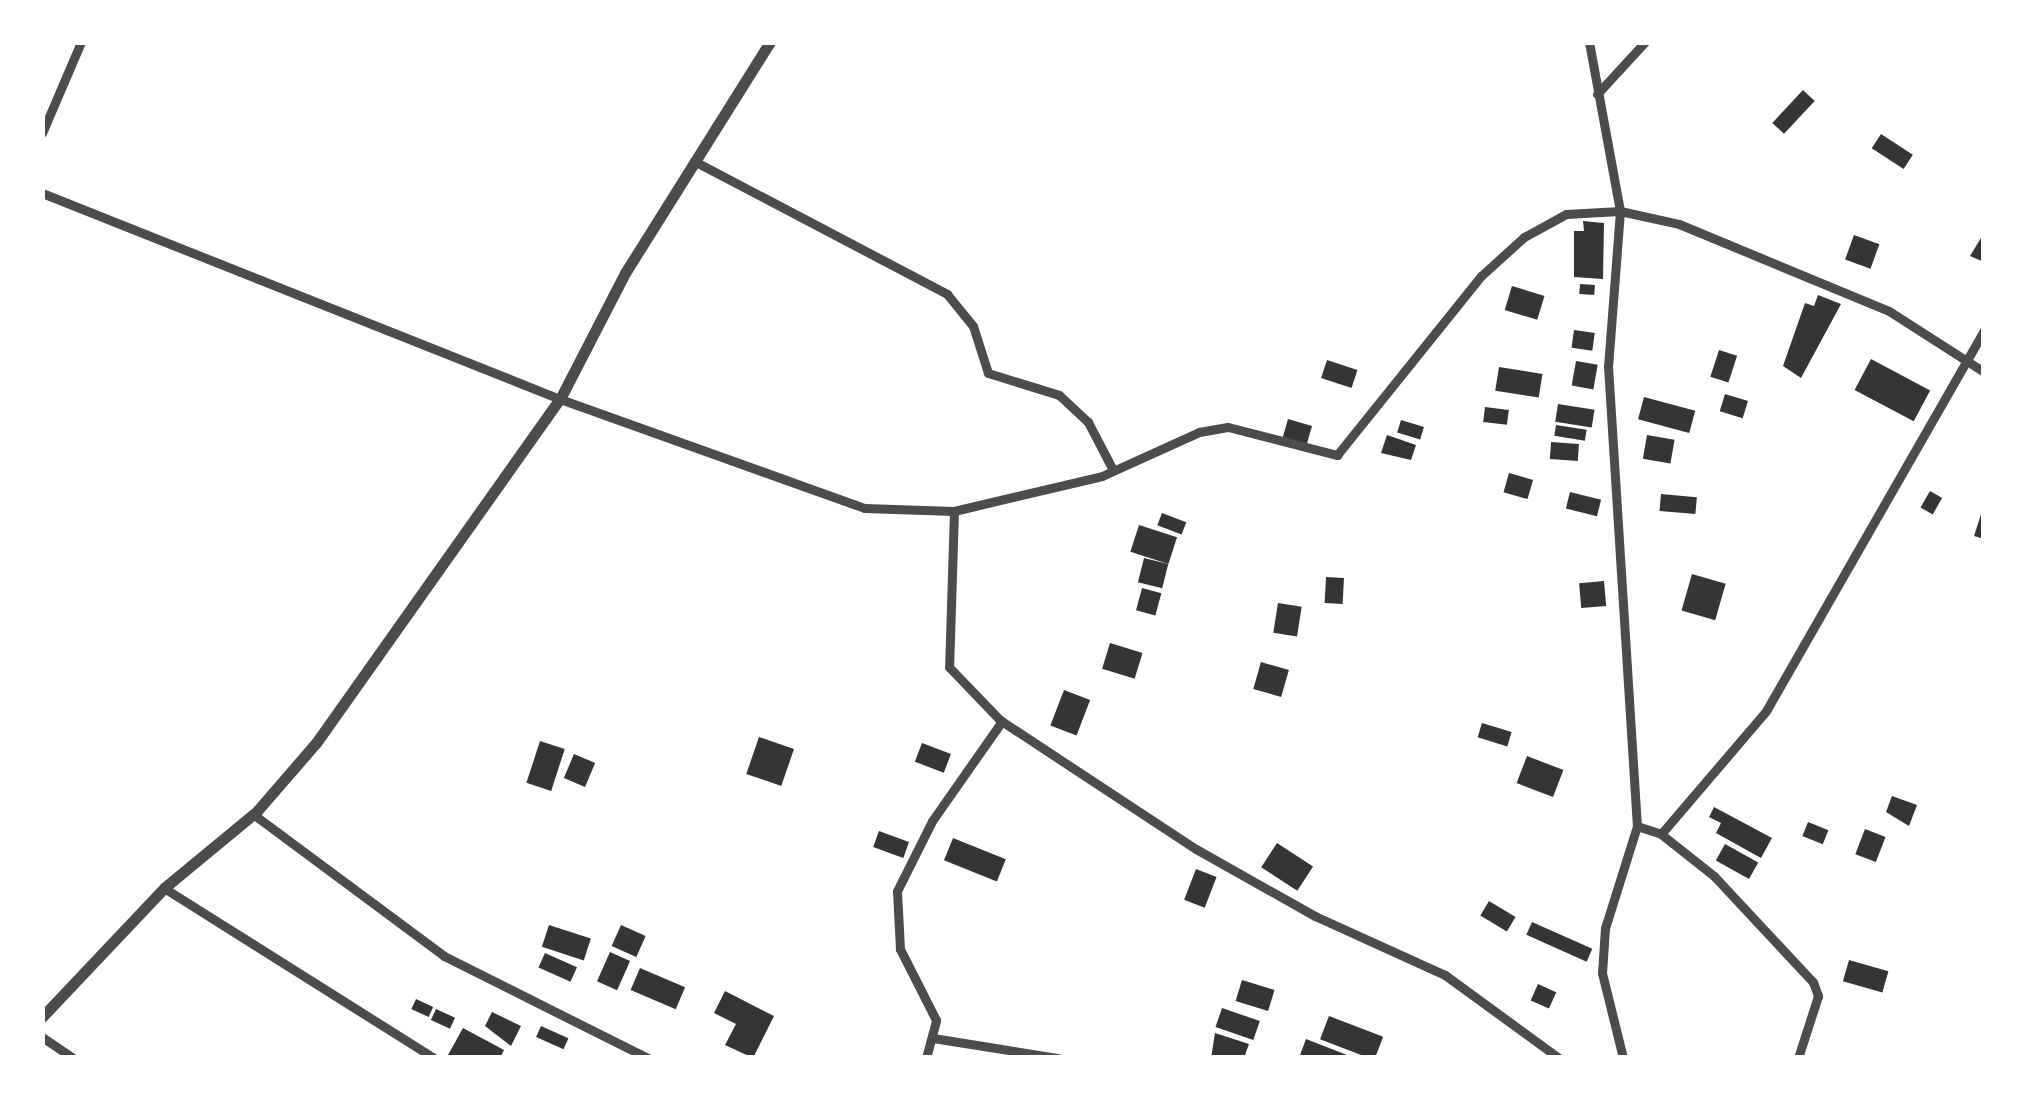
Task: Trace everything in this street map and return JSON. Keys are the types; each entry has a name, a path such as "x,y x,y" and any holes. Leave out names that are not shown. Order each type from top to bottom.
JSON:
{"street":[{"path":"42,133 81,42"},
{"path":"42,1016 164,888 253,814 316,743 560,399 693,160 770,42"},
{"path":"1589,42 1620,211 1608,366 1636,826 1605,928 1602,973 1623,1058"},
{"path":"1597,94 1645,42"},
{"path":"693,160 947,294 973,326 988,373 1059,395 1088,422 1113,470"},
{"path":"42,193 560,399 864,508 954,511 1113,470 1199,432 1228,426 1338,455 1481,276 1524,236 1566,214 1620,211 1679,224 1857,297 1964,364 1984,372"},
{"path":"1662,834 1766,711 1984,331"},
{"path":"954,511 949,667 1002,721 1196,849 1315,916 1445,975 1558,1058"},
{"path":"926,1058 936,1020 900,949 896,890 932,820 1002,721"},
{"path":"253,814 444,956 648,1058"},
{"path":"1636,826 1662,834 1714,876 1813,982 1818,996 1798,1058"},
{"path":"164,888 434,1058"},
{"path":"42,1037 73,1058"},
{"path":"934,1038 1058,1058"}],"building":[{"path":"1803,90 1815,101 1784,134 1772,123"},
{"path":"1881,134 1913,155 1904,169 1872,148"},
{"path":"1583,221 1604,223 1603,279 1574,277 1574,231 1584,231"},
{"path":"1984,233 1984,262 1970,256"},
{"path":"1854,235 1879,244 1870,269 1845,259"},
{"path":"1580,284 1595,285 1594,295 1579,294"},
{"path":"1512,286 1545,296 1537,320 1505,310"},
{"path":"1818,295 1841,304 1801,378 1783,366 1805,303 1814,306"},
{"path":"1574,330 1595,333 1592,351 1571,348"},
{"path":"1719,350 1737,356 1728,383 1710,377"},
{"path":"1871,359 1930,390 1914,421 1855,390"},
{"path":"1327,360 1357,370 1352,388 1321,378"},
{"path":"1576,361 1598,365 1593,389 1572,386"},
{"path":"1499,367 1542,374 1539,398 1495,391"},
{"path":"1725,394 1748,401 1743,418 1720,411"},
{"path":"1644,397 1695,411 1689,433 1638,419"},
{"path":"1558,404 1595,410 1592,428 1555,422"},
{"path":"1485,407 1509,410 1507,425 1483,422"},
{"path":"1288,419 1312,426 1306,446 1282,439"},
{"path":"1401,420 1424,427 1420,439 1397,432"},
{"path":"1556,425 1587,430 1585,441 1554,436"},
{"path":"1387,435 1416,445 1411,460 1381,453"},
{"path":"1647,435 1675,440 1670,463 1643,459"},
{"path":"1551,442 1579,444 1578,461 1550,459"},
{"path":"1509,473 1533,480 1528,499 1503,492"},
{"path":"1930,491 1942,498 1933,514 1920,507"},
{"path":"1570,492 1601,500 1597,516 1566,508"},
{"path":"1661,494 1697,497 1695,514 1660,511"},
{"path":"1984,508 1984,539 1974,536"},
{"path":"1162,513 1186,522 1182,534 1157,525"},
{"path":"1139,525 1177,537 1168,564 1130,552"},
{"path":"1144,558 1168,564 1162,588 1138,582"},
{"path":"1692,574 1726,584 1715,620 1682,611"},
{"path":"1326,577 1344,578 1343,604 1325,603"},
{"path":"1604,581 1606,606 1581,608 1579,583"},
{"path":"1142,588 1161,593 1155,615 1136,610"},
{"path":"1278,603 1302,607 1297,636 1273,633"},
{"path":"1110,643 1143,653 1135,679 1102,669"},
{"path":"1261,662 1289,670 1281,697 1253,689"},
{"path":"1064,690 1090,700 1077,736 1050,725"},
{"path":"1482,723 1512,732 1507,746 1478,737"},
{"path":"759,737 794,749 781,786 746,774"},
{"path":"540,741 565,749 551,791 526,783"},
{"path":"922,743 951,754 944,773 915,762"},
{"path":"574,754 595,763 585,787 564,778"},
{"path":"1527,756 1563,770 1553,797 1517,783"},
{"path":"1892,796 1917,805 1909,826 1886,812"},
{"path":"1714,807 1772,838 1761,858 1716,833 1721,823 1709,817"},
{"path":"1808,822 1828,830 1823,844 1802,836"},
{"path":"1865,829 1886,837 1876,862 1855,854"},
{"path":"879,831 909,842 903,858 873,847"},
{"path":"953,838 1006,859 997,882 944,860"},
{"path":"1277,843 1313,866 1297,891 1261,867"},
{"path":"1725,844 1758,862 1749,879 1716,861"},
{"path":"1196,869 1217,877 1205,908 1184,900"},
{"path":"1489,901 1516,917 1507,932 1480,916"},
{"path":"1532,922 1592,949 1587,962 1526,935"},
{"path":"549,925 591,939 584,960 542,947"},
{"path":"621,925 646,936 636,957 612,946"},
{"path":"610,952 630,961 617,990 597,981"},
{"path":"545,953 577,967 570,982 538,968"},
{"path":"1849,960 1888,971 1882,992 1843,981"},
{"path":"640,968 685,987 676,1009 631,990"},
{"path":"1242,980 1275,990 1268,1011 1236,1001"},
{"path":"1538,984 1556,992 1549,1009 1531,1000"},
{"path":"725,991 774,1016 753,1058 725,1045 736,1024 714,1013"},
{"path":"416,999 433,1007 429,1017 411,1009"},
{"path":"1222,1008 1260,1021 1253,1040 1215,1027"},
{"path":"436,1009 455,1018 450,1029 431,1020"},
{"path":"492,1012 521,1026 511,1046 485,1026"},
{"path":"1329,1016 1383,1037 1375,1058 1320,1039"},
{"path":"541,1026 568,1038 564,1049 536,1037"},
{"path":"463,1028 504,1050 500,1058 448,1055"},
{"path":"1215,1033 1249,1044 1244,1058 1211,1058"},
{"path":"1306,1039 1352,1057 1352,1058 1299,1058"}]}
